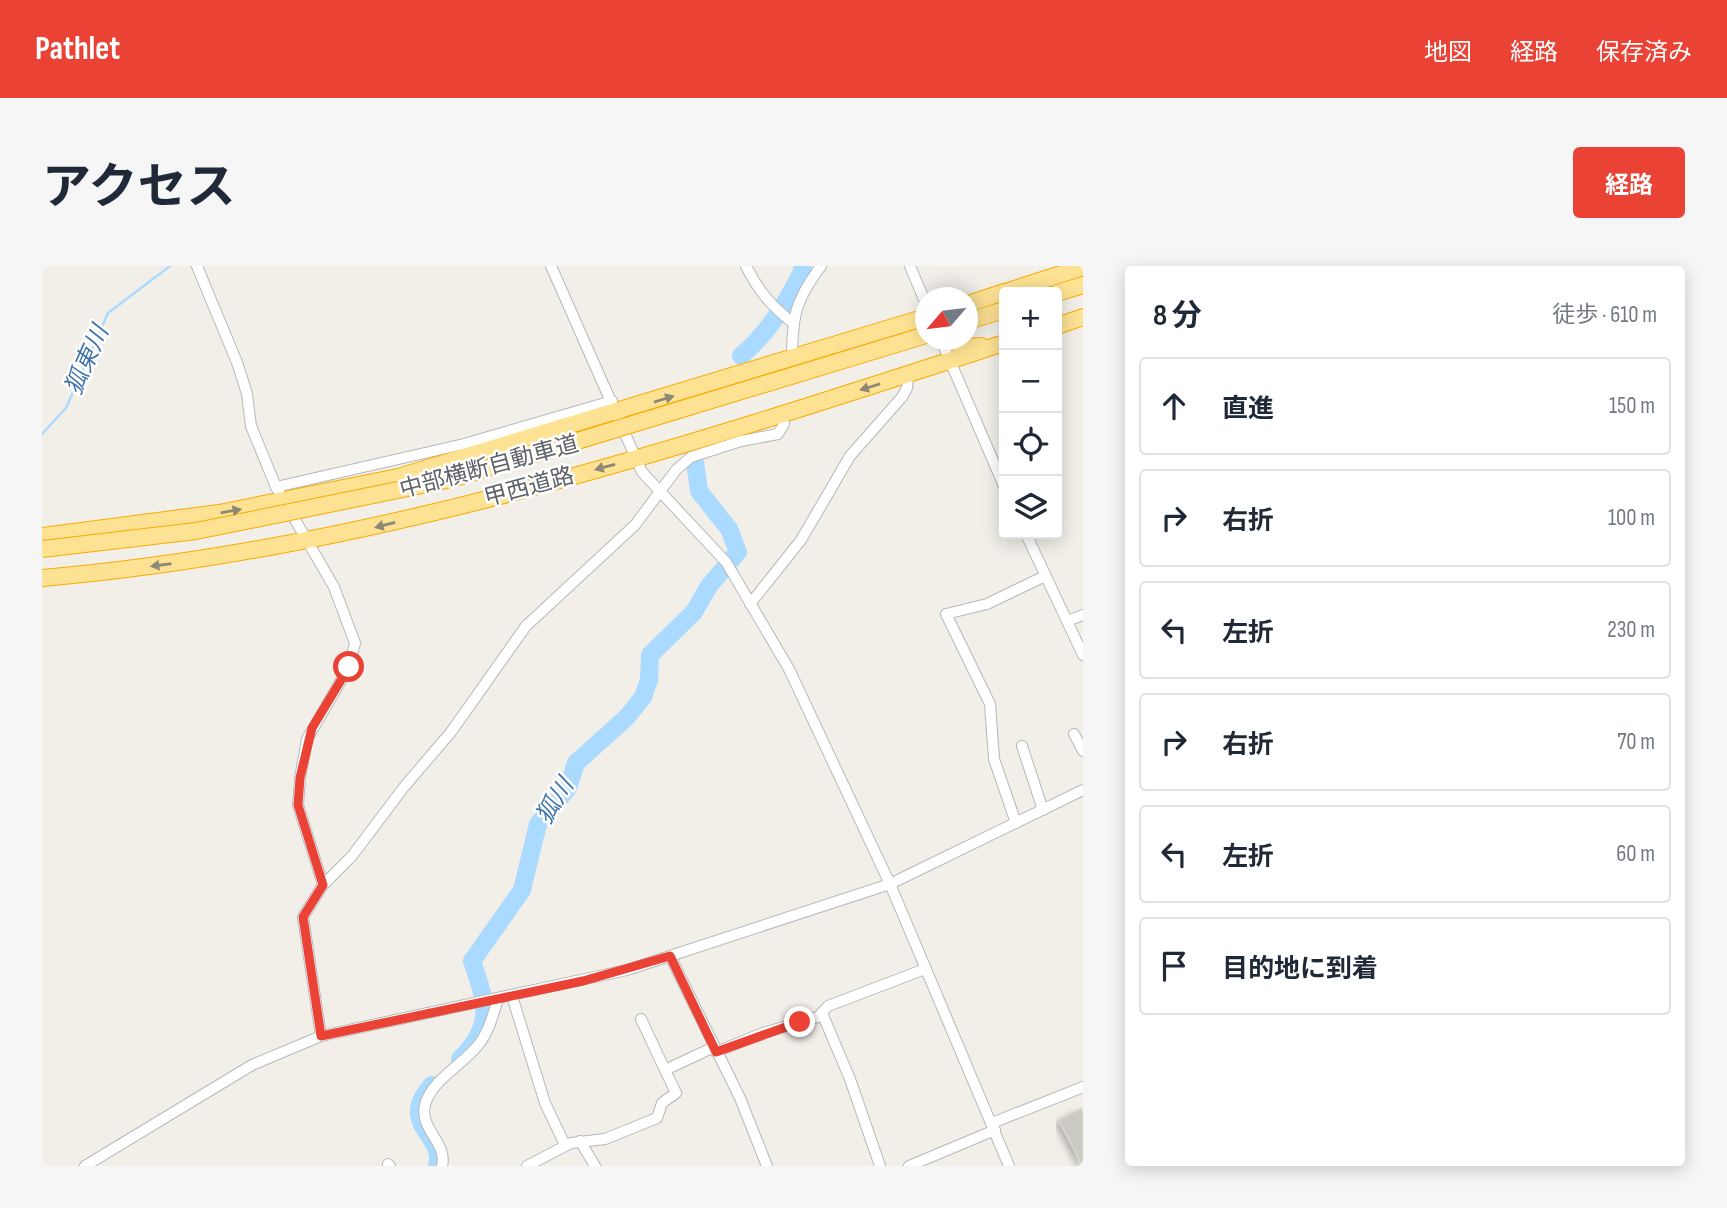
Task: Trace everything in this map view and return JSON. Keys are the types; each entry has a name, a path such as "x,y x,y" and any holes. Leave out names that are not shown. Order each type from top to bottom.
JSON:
{"highway":[{"path":"1020,287 1083,267"},
{"path":"1062,291 1083,285"},
{"path":"978,301 999,294"},
{"path":"978,318 999,312"},
{"path":"1062,324 1083,317"},
{"name":"甲西道路","path":"42,536 152,523 279,494 397,477 615,407 792,360 915,321"},
{"path":"870,335 905,331 915,333"},
{"name":"中部横断自動車道","path":"42,548 196,531 452,479 915,338"},
{"name":"甲西道路","path":"42,578 134,569 307,542 434,513 638,458 999,344"},
{"path":"978,346 999,344"}],"street":[{"path":"197,266 238,365 247,394 251,426 279,494 334,587 355,643 349,667 307,739 300,778 298,805 323,885"},
{"path":"551,266 647,482 726,562 789,669 890,884 1009,1166"},
{"path":"746,266 756,287 771,306 792,322"},
{"path":"792,360 792,322 797,300 821,266"},
{"path":"910,266 919,287"},
{"path":"946,350 1000,476"},
{"path":"750,604 801,540 850,456 902,397 907,388 908,374"},
{"path":"321,1036 303,917 323,885 352,856 404,787 451,732 527,626 635,525 676,470 691,457 741,441 778,434 784,424 782,414"},
{"path":"1028,539 1083,655"},
{"path":"1016,823 994,759 989,704 946,614 987,604 1045,576"},
{"path":"1067,621 1083,615"},
{"path":"1074,734 1083,751"},
{"path":"1022,746 1043,810"},
{"path":"85,1166 252,1065 321,1036 605,976 670,956 890,884 1083,790"},
{"path":"670,956 740,1098 767,1166"},
{"path":"665,1070 763,1033 818,1017 828,1006 925,969"},
{"path":"512,996 545,1103 565,1145"},
{"path":"442,1166 442,1152 428,1127 424,1106 434,1088 479,1044 497,999"},
{"path":"822,1013 880,1166"},
{"path":"527,1166 565,1145 605,1139 657,1118 662,1103 676,1093 641,1020"},
{"path":"909,1166 1083,1087"},
{"path":"580,1141 595,1166"}],"building":[{"path":"1081,1109 1083,1114 1083,1166 1059,1120"}],"waterway":[{"name":"狐東川","path":"42,434 66,408 108,313 170,266"},
{"name":"狐川","path":"741,356 760,338 775,318 803,266"},
{"name":"狐川","path":"460,1059 479,1035 483,1024 484,1001 472,961 522,890 538,824 568,788 576,763 627,717 643,697 649,680 650,655 694,612 709,586 738,552 729,529 699,491 695,462"},
{"name":"狐川","path":"432,1085 422,1099 419,1110 420,1120 435,1145 437,1166"}],"route":[{"path":"349,667 307,739 300,778 298,805 306,839 323,885 303,917 321,1036 583,981 670,956 716,1052 800,1022"}]}
